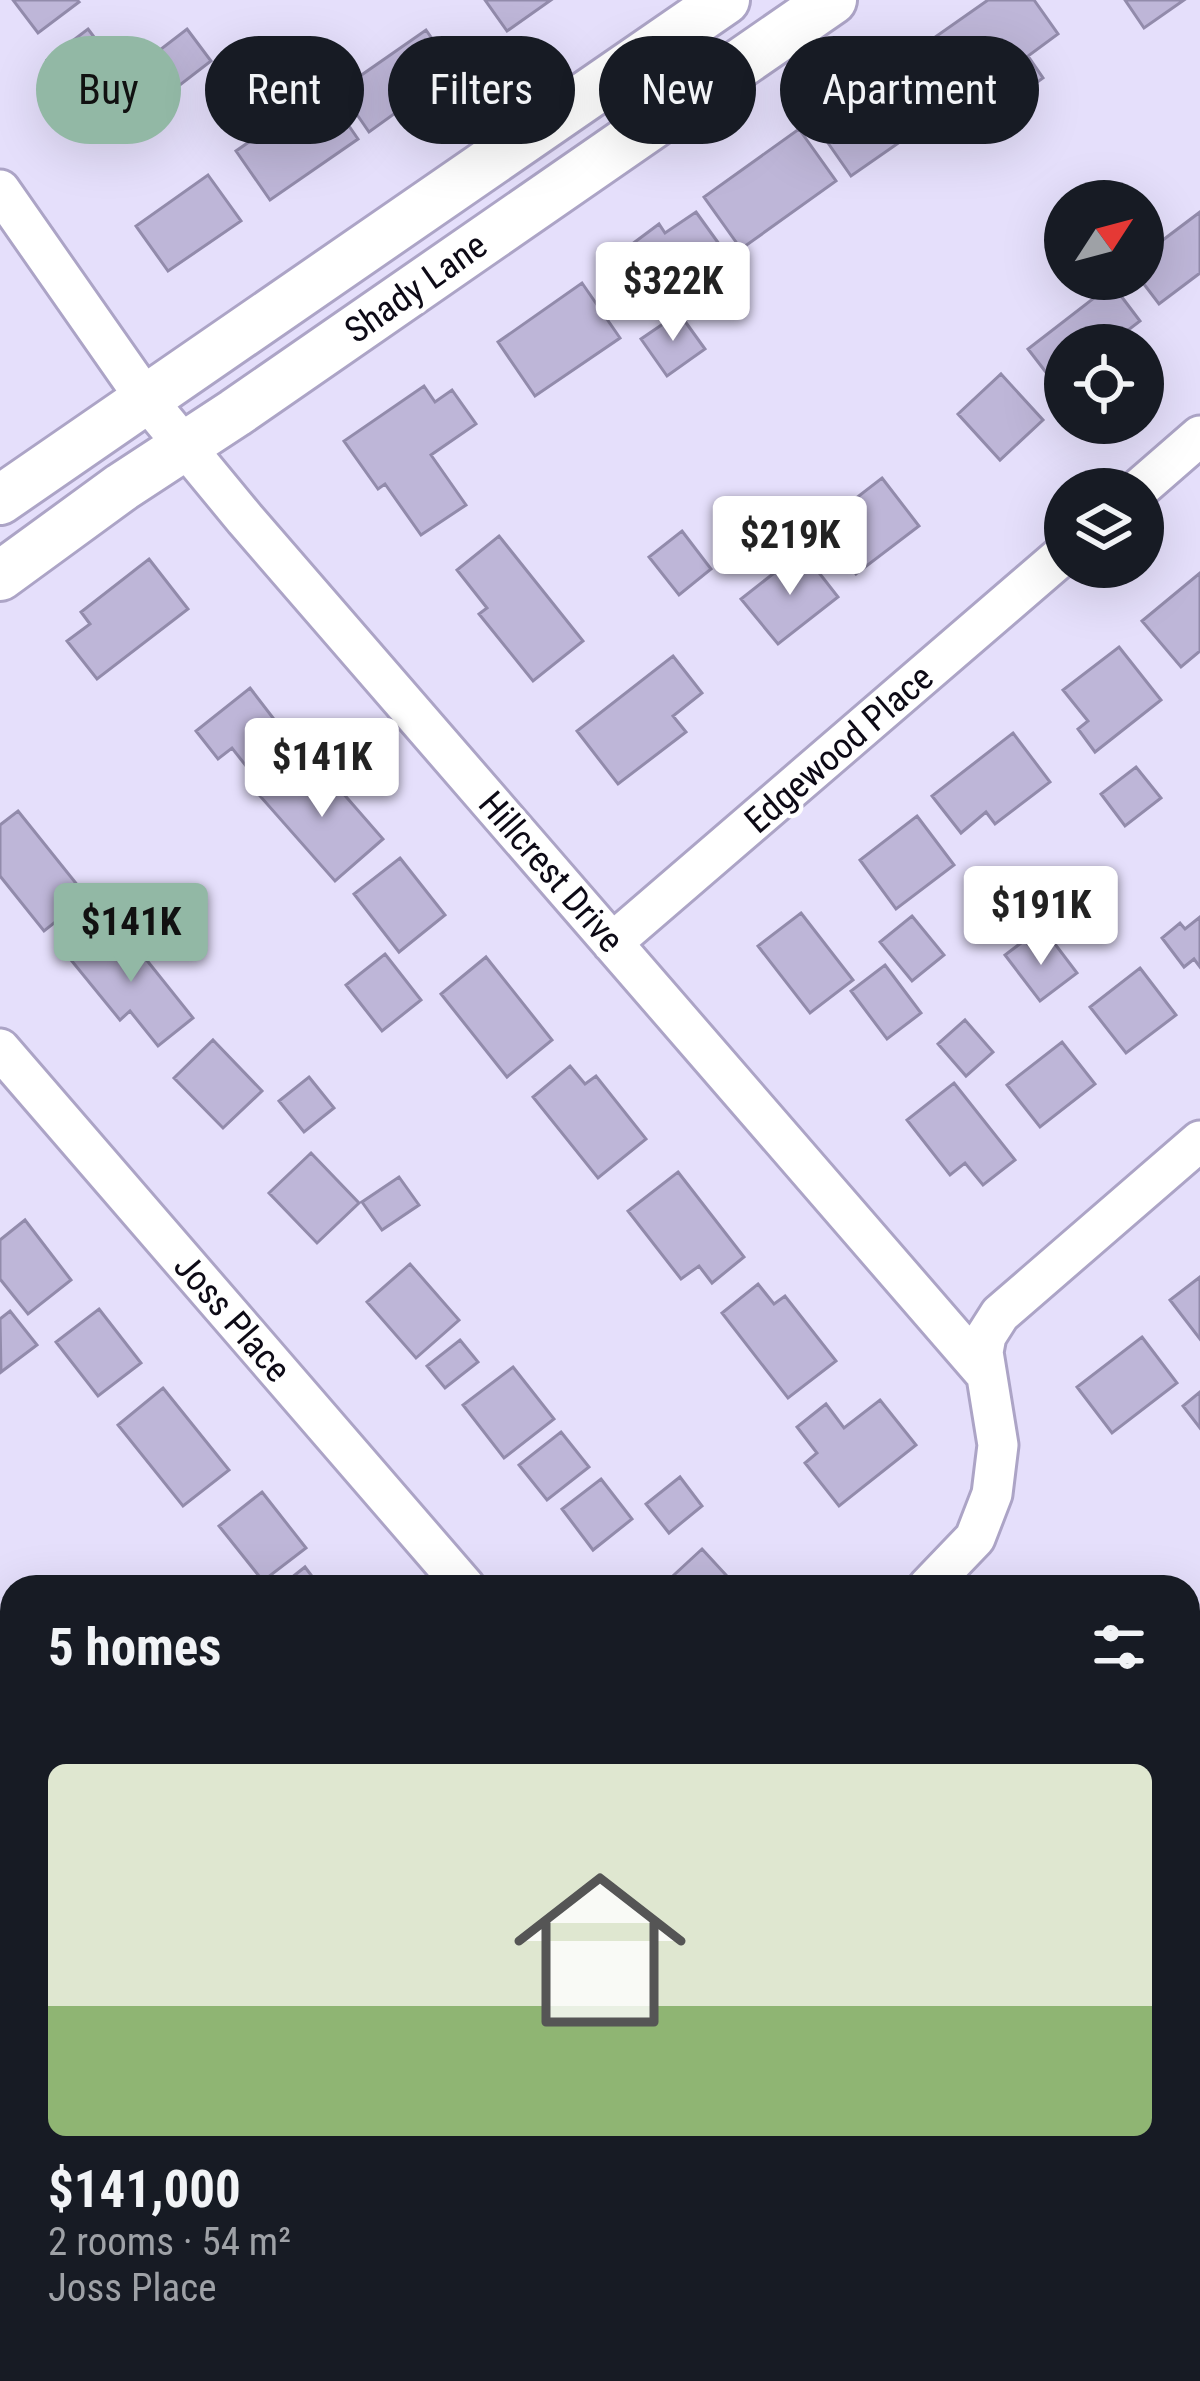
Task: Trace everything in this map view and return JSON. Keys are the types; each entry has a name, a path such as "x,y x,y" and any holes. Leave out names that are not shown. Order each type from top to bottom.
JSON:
{"street":[{"name":"Shady Lane","path":"0,500 725,0"},
{"name":"Shady Lane","path":"0,576 822,3"},
{"name":"Hillcrest Drive","path":"0,190 146,399 245,520 984,1372"},
{"path":"1163,468 1200,436"},
{"name":"Edgewood Place","path":"612,943 1044,571"},
{"name":"Joss Place","path":"0,1049 455,1575"},
{"path":"940,1575 975,1538 992,1494 998,1445 984,1372 986,1336 1000,1314 1200,1142"}],"building":[{"path":"13,0 77,0 79,2 38,33"},
{"path":"485,0 551,0 507,31"},
{"path":"988,0 1034,0 1058,34 1039,48 1039,36 937,36"},
{"path":"1125,0 1184,0 1144,28"},
{"path":"187,29 205,53 205,66 181,84 181,36"},
{"path":"388,57 388,118 369,132 364,125 364,73"},
{"path":"780,143 810,144 836,181 741,249 704,197"},
{"path":"246,144 351,144 270,200 236,151"},
{"path":"829,144 897,144 851,176"},
{"path":"208,175 241,221 168,271 136,226"},
{"path":"696,212 727,255 657,304 620,253 659,224 665,233"},
{"path":"1200,212 1200,273 1159,304 1156,300 1164,300 1164,239"},
{"path":"582,283 620,338 535,396 498,342"},
{"path":"1091,300 1124,300 1140,321 1136,324 1060,324"},
{"path":"679,313 705,349 667,376 641,339"},
{"path":"1044,337 1044,370 1028,349"},
{"path":"1001,374 1043,420 1000,460 958,414"},
{"path":"424,386 435,402 452,390 476,424 431,455 466,505 421,535 385,484 378,489 344,441"},
{"path":"882,478 919,526 856,574 820,526"},
{"path":"682,531 711,569 679,595 649,557"},
{"path":"499,536 583,641 533,681 479,614 487,608 457,570"},
{"path":"802,551 838,597 778,644 741,599"},
{"path":"149,559 188,609 97,679 67,641 90,624 81,612"},
{"path":"1200,573 1200,651 1181,667 1142,621"},
{"path":"1119,647 1161,700 1095,752 1078,729 1088,721 1063,690"},
{"path":"673,656 702,693 673,716 686,732 618,784 577,731"},
{"path":"250,688 290,740 250,771 232,748 218,759 196,731"},
{"path":"1013,733 1050,782 995,824 986,812 961,833 932,796"},
{"path":"297,763 316,785 327,775 383,839 335,881 260,796"},
{"path":"1136,767 1161,798 1125,826 1101,794"},
{"path":"18,811 87,897 44,931 0,876 0,825"},
{"path":"917,816 954,865 896,909 860,860"},
{"path":"400,858 445,915 399,952 354,894"},
{"path":"801,913 853,980 810,1013 758,946"},
{"path":"912,916 944,955 912,981 880,942"},
{"path":"1200,917 1200,967 1194,959 1184,967 1162,938 1180,923 1185,929"},
{"path":"117,923 193,1018 158,1046 130,1011 120,1020 71,960"},
{"path":"1025,940 1035,953 1052,940 1077,973 1040,1001 1005,955"},
{"path":"385,954 421,1000 382,1031 346,985"},
{"path":"486,957 552,1040 507,1077 441,994"},
{"path":"885,965 921,1013 887,1039 851,991"},
{"path":"1140,968 1176,1015 1126,1053 1090,1007"},
{"path":"965,1020 993,1052 966,1076 938,1044"},
{"path":"213,1040 262,1091 223,1128 174,1078"},
{"path":"1062,1042 1095,1084 1040,1127 1007,1085"},
{"path":"570,1066 585,1084 596,1076 646,1139 598,1178 533,1097"},
{"path":"309,1077 334,1108 304,1132 279,1101"},
{"path":"954,1083 1015,1160 983,1185 965,1163 950,1175 907,1120"},
{"path":"311,1153 359,1203 317,1243 269,1193"},
{"path":"678,1172 744,1257 712,1283 699,1266 681,1279 628,1211"},
{"path":"399,1177 419,1205 382,1230 362,1202"},
{"path":"25,1220 71,1280 28,1314 0,1279 0,1240"},
{"path":"410,1264 459,1320 416,1358 367,1302"},
{"path":"1200,1277 1200,1339 1170,1300"},
{"path":"758,1284 774,1304 785,1296 836,1361 788,1398 722,1313"},
{"path":"99,1309 141,1363 98,1396 56,1342"},
{"path":"10,1311 37,1345 1,1372 0,1319"},
{"path":"1142,1337 1177,1383 1112,1433 1077,1387"},
{"path":"460,1340 478,1362 445,1388 427,1366"},
{"path":"513,1367 554,1419 504,1458 463,1405"},
{"path":"163,1388 229,1470 183,1506 118,1425"},
{"path":"1200,1392 1200,1428 1183,1406"},
{"path":"880,1400 916,1445 839,1506 805,1463 817,1453 797,1427 826,1404 844,1428"},
{"path":"561,1432 589,1467 547,1500 519,1465"},
{"path":"680,1477 702,1506 669,1533 646,1504"},
{"path":"601,1479 632,1519 593,1550 562,1509"},
{"path":"262,1492 306,1548 271,1575 258,1575 219,1526"},
{"path":"702,1549 726,1575 674,1575"}]}
